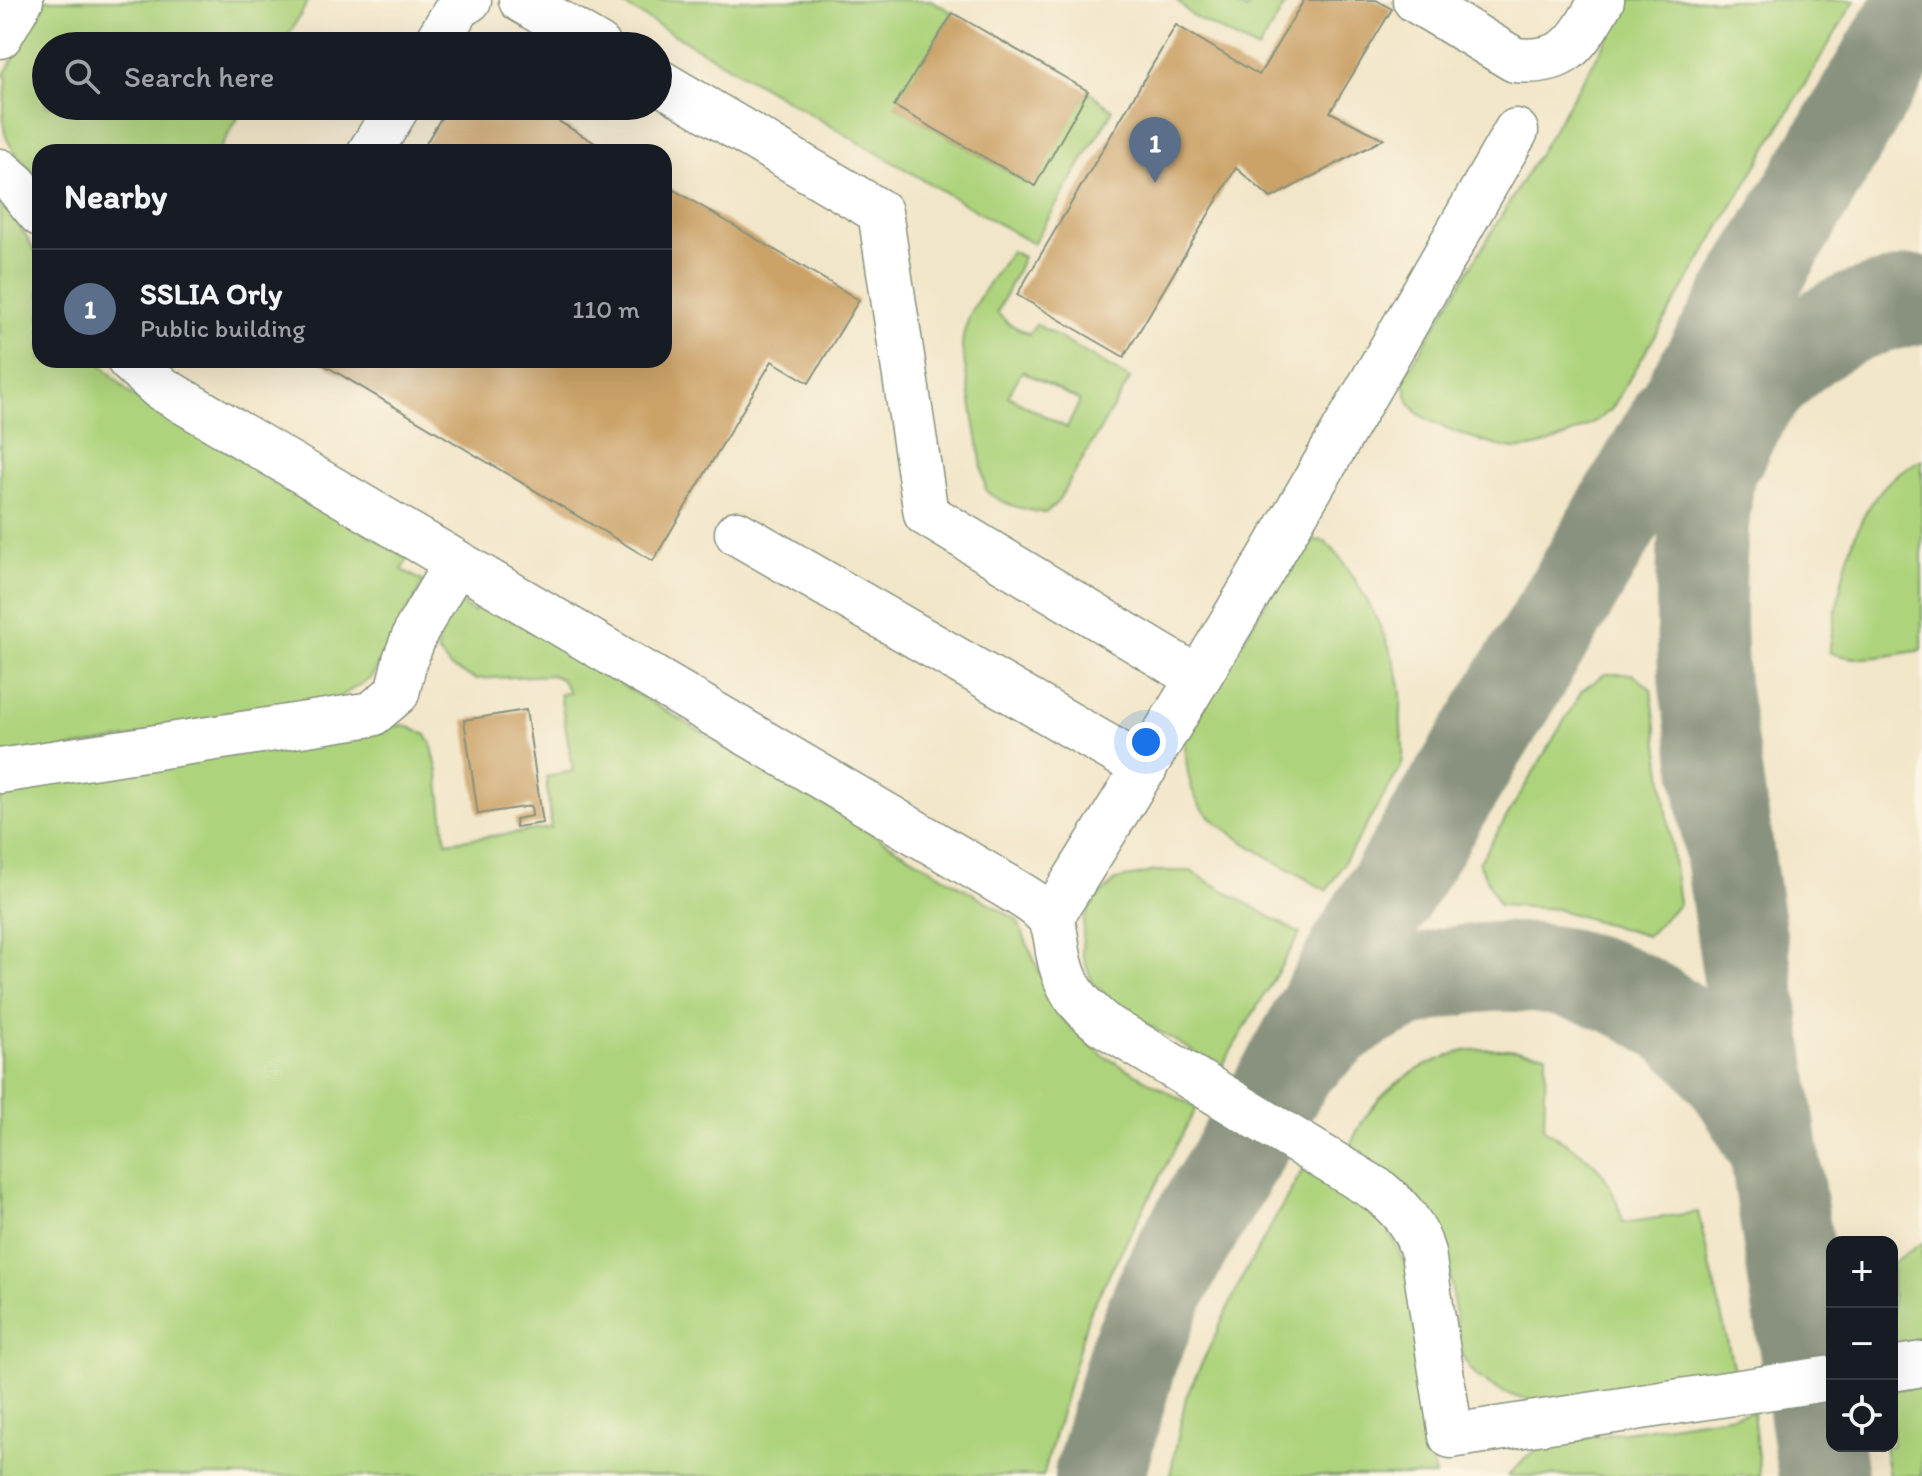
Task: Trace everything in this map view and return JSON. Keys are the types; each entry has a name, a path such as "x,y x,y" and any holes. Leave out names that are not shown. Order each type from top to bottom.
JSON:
{"lane":[{"path":"0,36 21,0"},
{"path":"443,32 458,7 469,0"},
{"path":"521,0 575,32"},
{"path":"1415,0 1515,60 1532,62 1551,60 1569,49 1602,0"},
{"path":"672,89 880,212 926,514 1198,678"},
{"path":"375,144 389,120"},
{"path":"1050,919 1145,768 1335,448 1516,131"},
{"path":"0,171 32,204"},
{"path":"138,368 159,387 1031,901 1050,919 1067,982 1076,1000 1090,1014 1379,1191 1407,1217 1417,1233 1423,1253 1451,1436 1826,1379"},
{"path":"737,533 1145,768"},
{"path":"0,771 372,714 397,693 417,629 456,563"},
{"path":"1898,1368 1922,1364"}],"green space":[{"path":"46,0 309,0 290,32 32,32 32,120 237,120 223,144 32,144 32,170 6,136 7,79 4,75"},
{"path":"615,0 931,0 953,13 895,106 1030,184 1088,91 1113,110 1033,244"},
{"path":"1177,0 1227,0 1247,10 1253,0 1288,0 1258,50 1191,15"},
{"path":"1631,0 1855,0 1611,410 1568,436 1532,448 1512,448 1450,430 1417,412 1408,396 1404,378"},
{"path":"0,200 8,206 32,246 32,368 105,368 130,394 408,558 402,570 424,582 371,678 341,696 338,702 0,760"},
{"path":"1011,251 1023,257 997,313 1009,324 1029,334 1036,324 1130,379 1056,504 1045,513 1014,506 986,491 962,348 963,335 973,309","holes":["1022,371 1080,401 1067,428 1008,396"]},
{"path":"1922,460 1922,650 1863,658 1829,652 1842,581 1855,535 1879,493 1904,469"},
{"path":"1314,540 1325,541 1337,554 1362,591 1383,634 1398,676 1403,751 1401,767 1327,891 1239,839 1208,815 1192,788 1185,738 1295,554"},
{"path":"454,600 474,612 481,601 1017,920 1058,1015 1102,1055 1196,1108 1089,1313 1043,1476 0,1476 0,783 342,729 404,725 425,734 431,743 438,773 446,842 551,828 546,777 573,771 560,694 570,693 561,679 552,675 475,679 450,667 438,652 436,633"},
{"path":"1605,674 1633,674 1651,689 1679,904 1647,936 1556,909 1499,905 1479,863 1582,691"},
{"path":"1155,871 1190,871 1300,934 1221,1068 1116,1006 1092,982 1082,953 1084,919 1096,899 1116,880"},
{"path":"1509,1049 1546,1054 1544,1129 1596,1166 1611,1189 1623,1223 1698,1212 1734,1371 1540,1402 1496,1388 1469,1367 1461,1350 1444,1250 1428,1212 1398,1180 1349,1149 1368,1113 1380,1098 1410,1074 1465,1051"},
{"path":"1303,1169 1384,1221 1409,1272 1435,1476 1170,1476 1186,1397 1243,1276"},
{"path":"1922,1243 1922,1342 1898,1345 1898,1259"},
{"path":"1922,1386 1922,1476 1889,1476 1885,1452 1898,1452 1898,1389"},
{"path":"1753,1412 1760,1476 1508,1476 1530,1454 1549,1444"}],"building":[{"path":"1304,0 1376,0 1392,9 1330,112 1384,139 1271,198 1236,168 1124,357 1017,295 1176,25 1259,75"},
{"path":"953,13 1088,91 1035,186 894,106"},
{"path":"440,120 556,120 597,144 426,144"},
{"path":"672,189 859,300 809,383 772,361 653,561 329,368 672,368"},
{"path":"526,710 543,823 516,827 515,819 532,816 531,806 478,814 464,720"}],"taxiway":[{"path":"1099,1476 1133,1356 1184,1245 1288,1071 1356,948 1574,590 1921,0"},
{"path":"1722,451 1744,409 1775,371 1793,355 1812,340 1854,317 1913,300"},
{"path":"1733,366 1715,446 1704,524 1701,603 1704,685 1823,1476"},
{"path":"1305,1052 1345,1017 1391,991 1440,974 1491,967 1542,969 1593,980 1641,1000 1685,1030 1709,1052 1730,1078 1765,1135"}],"place":[{"name":"SSLIA Orly","path":"1155,183"}]}
